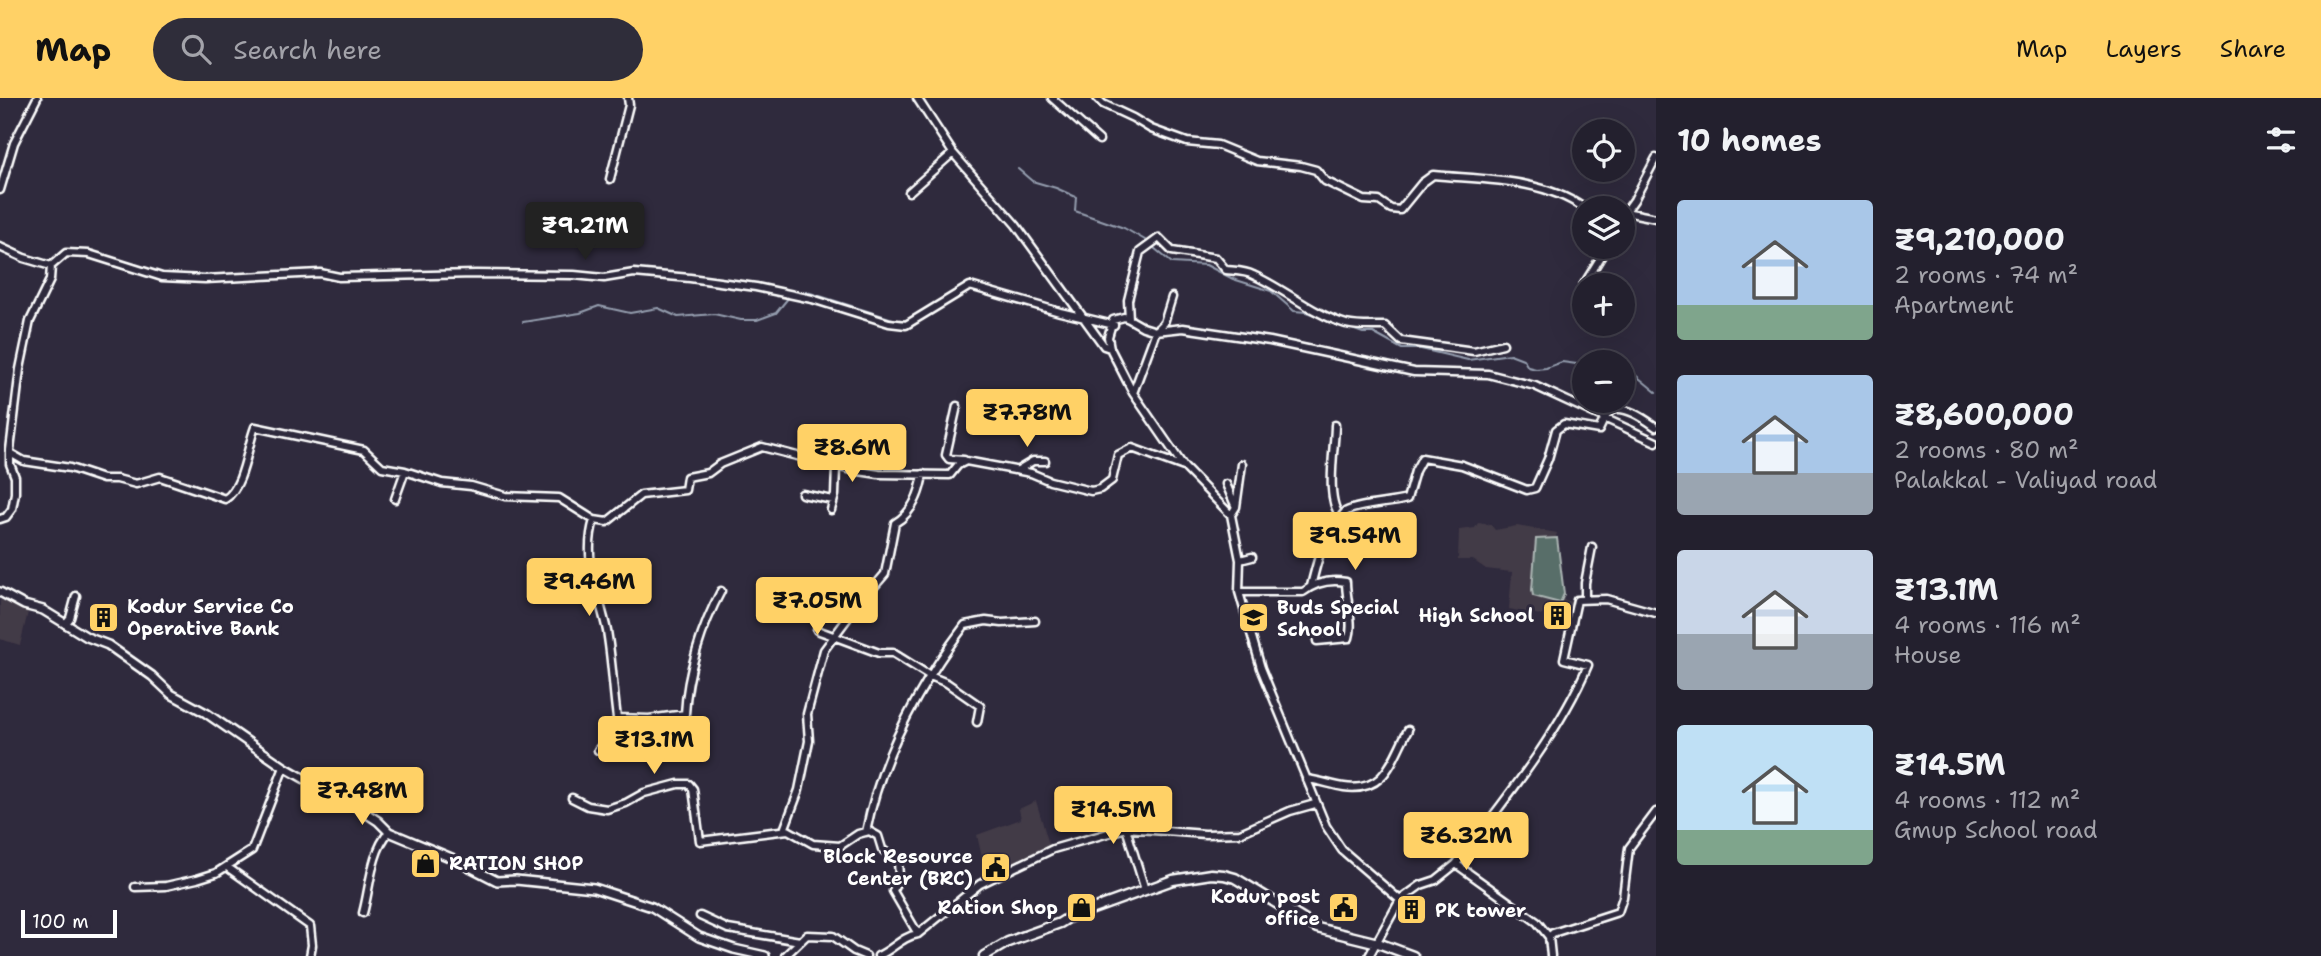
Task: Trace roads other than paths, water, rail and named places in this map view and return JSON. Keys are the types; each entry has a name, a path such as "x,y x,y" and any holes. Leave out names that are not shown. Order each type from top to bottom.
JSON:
{"main road":[{"path":"984,956 1008,942 1145,890 1173,880 1211,874 1235,878 1317,928 1378,943 1413,956"}],"street":[{"path":"610,179 629,105 628,98"},
{"path":"917,98 953,153 1016,225 1104,346 1110,348"},
{"path":"1052,98 1099,140"},
{"path":"1097,98 1103,104 1151,130 1187,142 1218,145 1257,161 1315,170 1325,181 1346,192 1364,200 1379,201 1391,209 1400,210 1422,183 1433,175 1536,185 1572,201"},
{"path":"0,190 19,132 36,100"},
{"path":"909,192 953,153"},
{"path":"1635,198 1656,158"},
{"path":"1635,216 1656,218"},
{"path":"1129,319 1128,300 1140,252 1159,238 1172,251 1216,258 1226,270 1252,274 1317,312 1357,326 1385,327 1401,341 1474,351 1503,344"},
{"path":"0,247 51,266"},
{"path":"0,519 6,517 12,509 15,493 10,453 19,369 30,321 50,280 51,266 66,253 89,254 162,277 214,278 320,273 339,277 477,274 604,278 634,273 757,287 812,299 889,323 906,325 970,286 1114,325"},
{"path":"1133,393 1156,331 1164,323 1172,296"},
{"path":"1400,900 1342,850 1315,804 1261,668 1239,592 1240,560 1231,515 1184,467 1133,393 1110,348 1108,337 1114,325 1113,320 1124,317 1156,331 1183,328 1270,341 1414,372 1488,374 1535,386 1656,442"},
{"path":"957,406 946,455 949,459 1018,470 1091,491 1100,489 1112,480 1118,454 1132,448 1184,467"},
{"path":"1311,586 1318,556 1335,522 1354,507 1366,508 1407,499 1415,471 1422,458 1444,460 1527,490 1535,488 1548,459 1556,430 1564,424 1599,430 1612,410 1619,410 1635,414 1656,427"},
{"path":"1335,425 1332,495 1335,510 1342,516"},
{"path":"10,453 24,461 69,468 103,479 136,484 160,477 225,499 231,495 238,483 255,427 364,450 377,465 442,483 471,486 505,496 559,498 594,520 607,522 642,495 685,490 687,477 708,473 720,464 762,447 836,467 879,474 950,475 958,465 966,461"},
{"path":"1018,470 1033,461 1045,461"},
{"path":"1231,515 1236,507 1242,464"},
{"path":"831,510 836,467"},
{"path":"395,499 405,471"},
{"path":"784,830 799,790 809,741 807,714 824,650 885,574 895,523 913,507 923,474"},
{"path":"1226,484 1236,507"},
{"path":"802,494 833,500"},
{"path":"594,520 589,537 592,576 607,632 617,718 616,729 598,750"},
{"path":"1586,598 1585,583 1592,547"},
{"path":"1240,560 1252,557"},
{"path":"1239,592 1303,592 1311,586 1332,580 1346,582 1346,604 1352,629 1349,638 1317,640"},
{"path":"617,718 649,719 685,714 686,694 695,661 721,591"},
{"path":"0,592 24,605 43,610 87,637 108,645 152,676 172,694 206,713 284,767 343,798 378,821 389,832 454,859 497,881 516,880 594,888 652,906 699,937 765,956"},
{"path":"65,624 70,618 76,596"},
{"path":"1369,956 1400,900 1421,885 1436,880 1456,864 1499,808 1565,711 1588,665 1564,659 1577,600 1606,599 1656,613"},
{"path":"866,832 871,805 890,752 930,676 965,625 986,621 1002,624 1035,621"},
{"path":"817,630 879,653 893,653 930,676 947,682 980,706 977,722"},
{"path":"1306,779 1349,788 1376,782 1385,772 1408,730"},
{"path":"135,887 166,886 207,876 227,867 252,850 284,767"},
{"path":"572,798 588,806 607,809 644,793 683,784 693,789 700,841 788,830 813,844 840,846 858,834 866,832 878,836 882,849 898,862 899,876 893,891 918,934"},
{"path":"878,956 893,950 898,942 907,936 918,934 980,884 1052,849 1126,828 1205,834 1240,833 1290,811 1315,804"},
{"path":"1549,937 1553,933 1618,912 1623,897 1629,848 1656,812"},
{"path":"1126,828 1145,890"},
{"path":"363,914 375,862 383,839 389,832"},
{"path":"1456,864 1537,922 1549,937 1551,956"},
{"path":"227,867 310,926 310,956"},
{"path":"700,916 728,929 800,942"},
{"path":"785,956 807,935 833,936 866,956"}],"waterway":[{"path":"1018,169 1032,181 1076,197 1075,211 1124,228 1145,240"},
{"path":"1154,248 1172,263 1206,265 1233,279 1271,291 1294,311 1326,319"},
{"path":"793,293 807,292 896,320"},
{"path":"523,322 580,313 599,306 630,313 658,308 678,317 714,314 741,320 757,320 776,313 789,297"},
{"path":"1338,324 1363,333 1373,333 1402,349 1421,349 1468,360 1510,354 1523,359 1528,367 1536,369 1562,362 1572,363"},
{"path":"1635,375 1656,392"}],"place":[{"name":"High School","path":"1557,615"},
{"name":"Kodur Service Co Operative Bank","path":"104,617"},
{"name":"Buds Special School","path":"1254,618"},
{"name":"RATION SHOP","path":"426,863"},
{"name":"Block Resource Center (BRC)","path":"996,867"},
{"name":"Ration Shop","path":"1081,907"},
{"name":"Kodur post office","path":"1343,907"},
{"name":"PK tower","path":"1412,910"}]}
